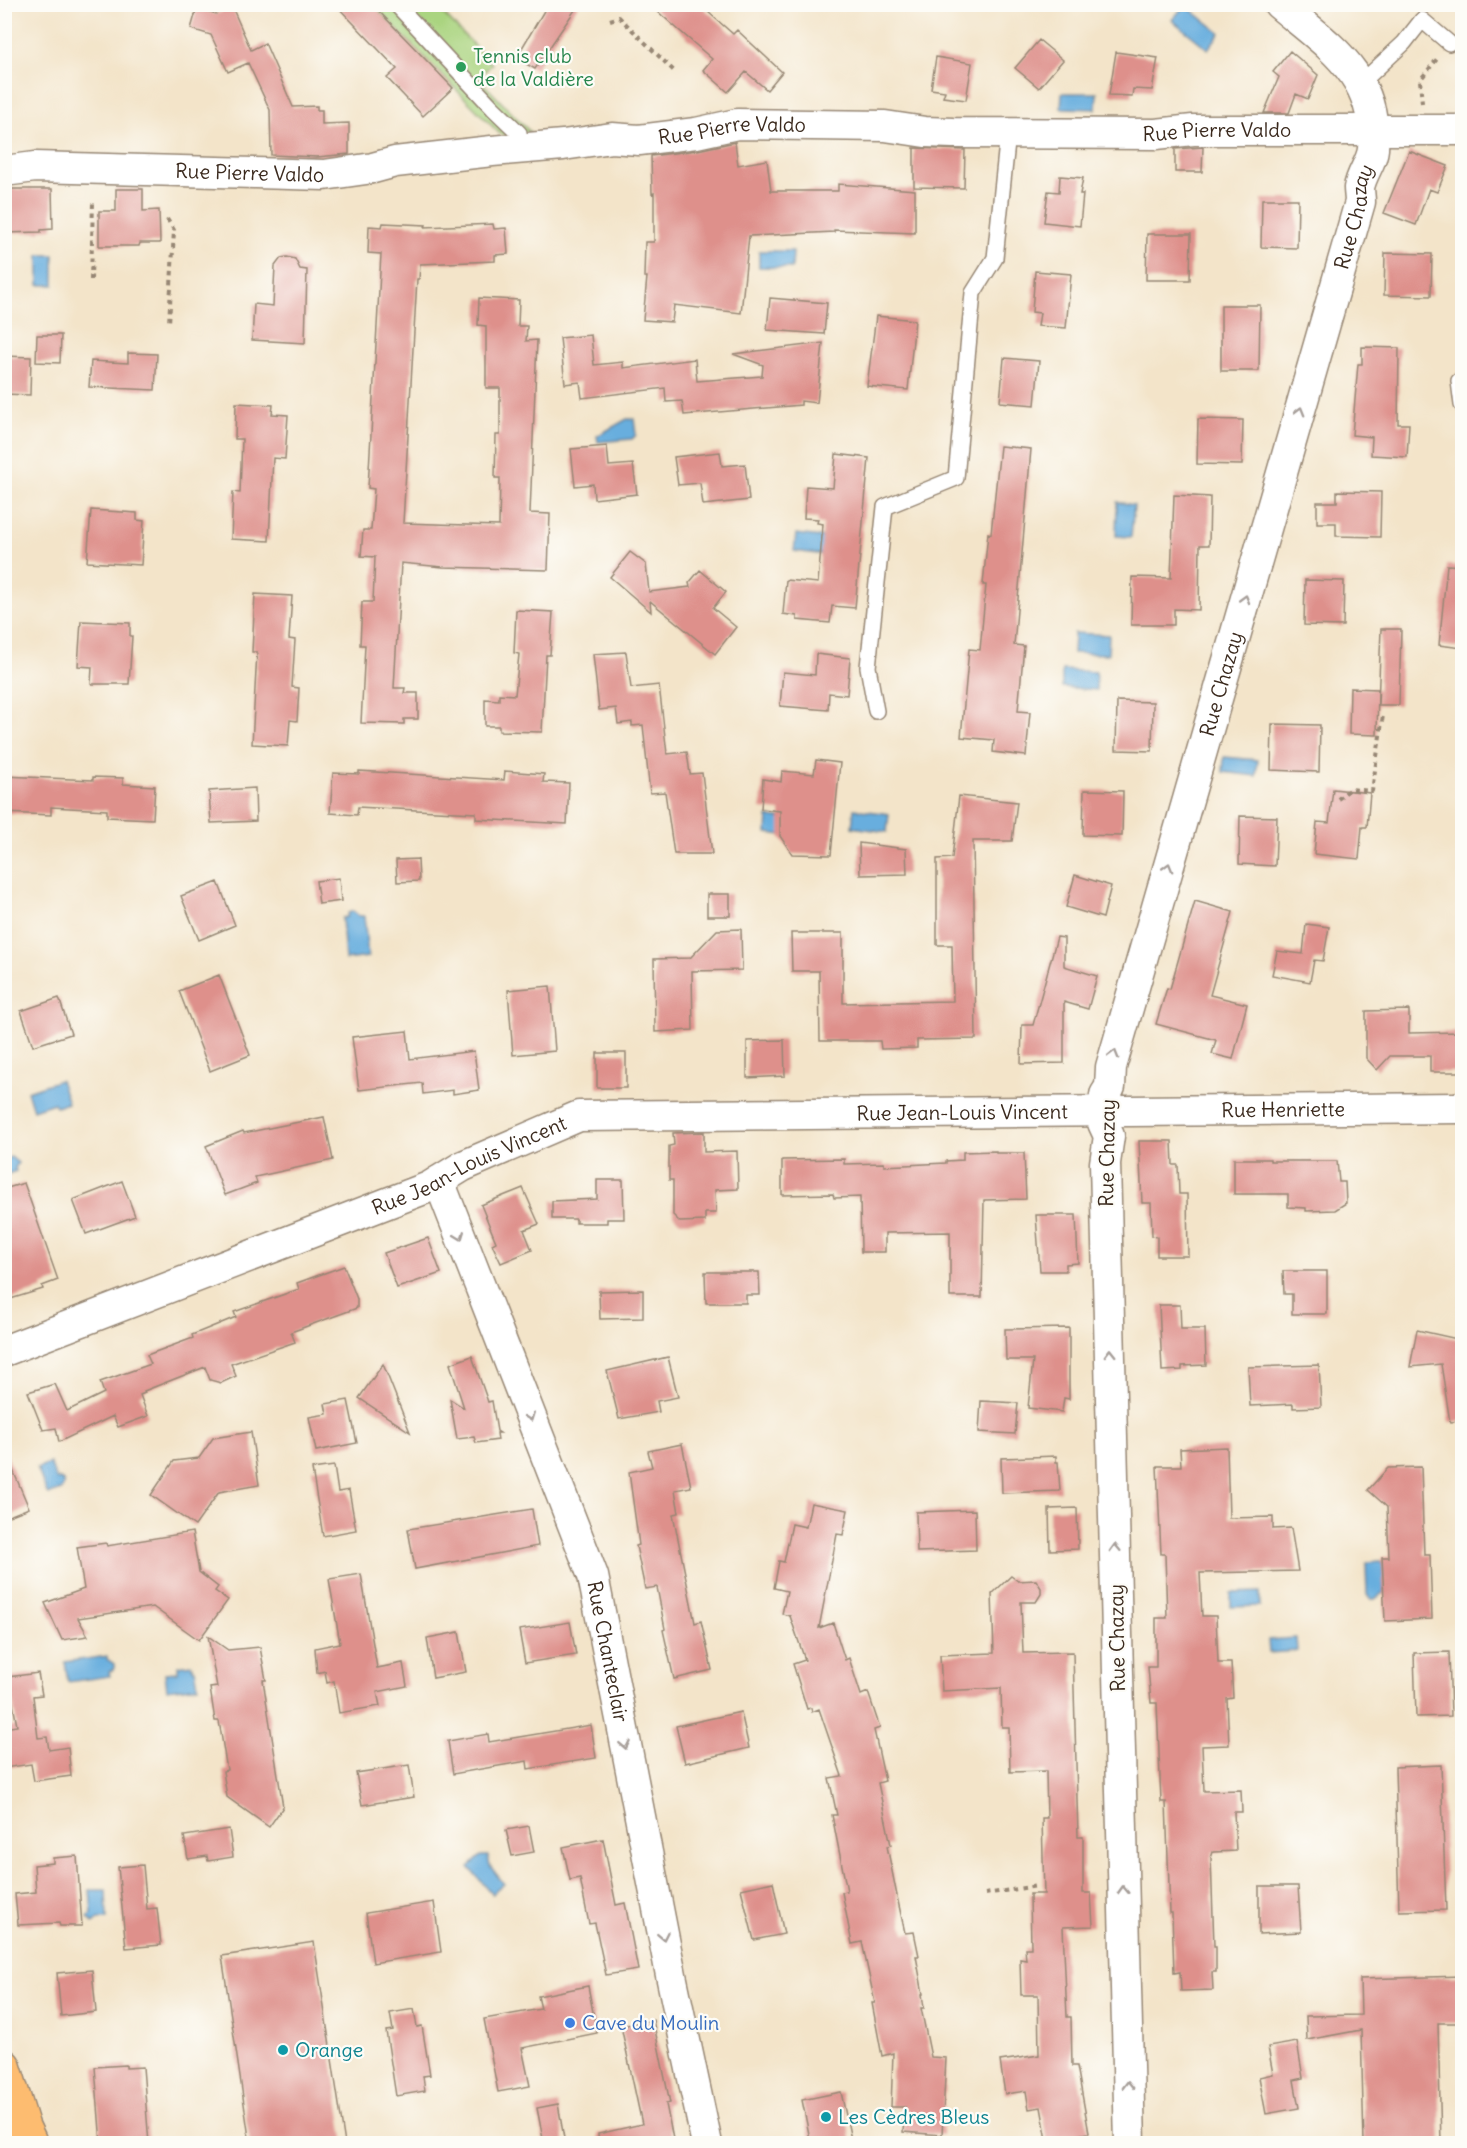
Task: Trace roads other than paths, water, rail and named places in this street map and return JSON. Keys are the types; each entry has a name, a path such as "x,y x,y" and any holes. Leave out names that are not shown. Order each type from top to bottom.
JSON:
{"main road":[{"path":"4,2066 23,2127 11,2137"}],"street":[{"path":"1279,4 1330,47 1361,83"},
{"name":"Rue Chazay","path":"1130,2144 1105,1163 1109,1136 1103,1123 1105,1095 1110,1087 1111,1067 1120,1033 1360,202 1359,188 1373,154 1374,129 1371,107 1361,83"},
{"name":"Rue Pierre Valdo","path":"4,171 56,167 324,175 373,168 395,162 612,138 649,138 696,133 737,124 885,126 925,132 1008,133 1156,134 1193,130 1462,130"},
{"name":"Rue Henriette","path":"1104,1111 1462,1108"},
{"name":"Rue Jean-Louis Vincent","path":"4,1351 429,1187 463,1166 579,1116 1104,1111"},
{"name":"Rue Chanteclair","path":"439,1181 593,1576 671,1976 707,2144"}],"lane":[{"path":"396,4 519,133 521,149"},
{"path":"1361,83 1404,43 1422,20 1449,43"},
{"path":"876,711 868,668 885,507 956,478 973,293 995,258 1008,133"},
{"path":"1462,379 1460,381 1462,405"}],"water":[{"path":"1185,5 1220,33 1208,49 1172,20"},
{"path":"1062,93 1097,93 1096,109 1061,108"},
{"path":"759,251 793,251 792,268 759,267"},
{"path":"39,255 54,255 54,285 39,285"},
{"path":"627,419 634,419 636,435 632,439 598,442 597,436"},
{"path":"1117,502 1134,505 1131,537 1116,536"},
{"path":"796,534 829,538 826,555 794,551"},
{"path":"1074,633 1109,635 1108,654 1073,653"},
{"path":"1062,670 1096,672 1096,690 1062,687"},
{"path":"1224,757 1258,760 1256,776 1223,772"},
{"path":"854,809 889,814 887,832 852,827"},
{"path":"768,817 801,820 799,837 767,833"},
{"path":"353,911 359,916 364,916 368,957 345,960 342,918 347,917 348,913"},
{"path":"60,1080 68,1103 56,1107 54,1103 33,1110 27,1091"},
{"path":"11,1157 18,1163 16,1171 5,1175 5,1159"},
{"path":"50,1463 56,1479 62,1480 64,1484 61,1490 48,1495 37,1468"},
{"path":"1380,1561 1383,1564 1384,1592 1375,1599 1370,1599 1367,1595 1366,1564"},
{"path":"1260,1592 1260,1606 1231,1607 1231,1593"},
{"path":"1296,1638 1297,1651 1269,1653 1268,1640"},
{"path":"107,1656 107,1659 114,1664 114,1669 109,1672 110,1676 68,1682 65,1662"},
{"path":"191,1664 195,1669 198,1686 167,1690 165,1673 178,1672 178,1666"},
{"path":"481,1856 488,1856 490,1866 504,1884 492,1894 469,1867"},
{"path":"90,1890 106,1890 107,1919 98,1919 93,1923 88,1917 92,1914"}],"place":[{"name":"Tennis club de la Valdière","path":"461,67"},
{"name":"Cave du Moulin","path":"570,2023"},
{"name":"Orange","path":"283,2050"},
{"name":"Les Cèdres Bleus","path":"826,2117"}]}
